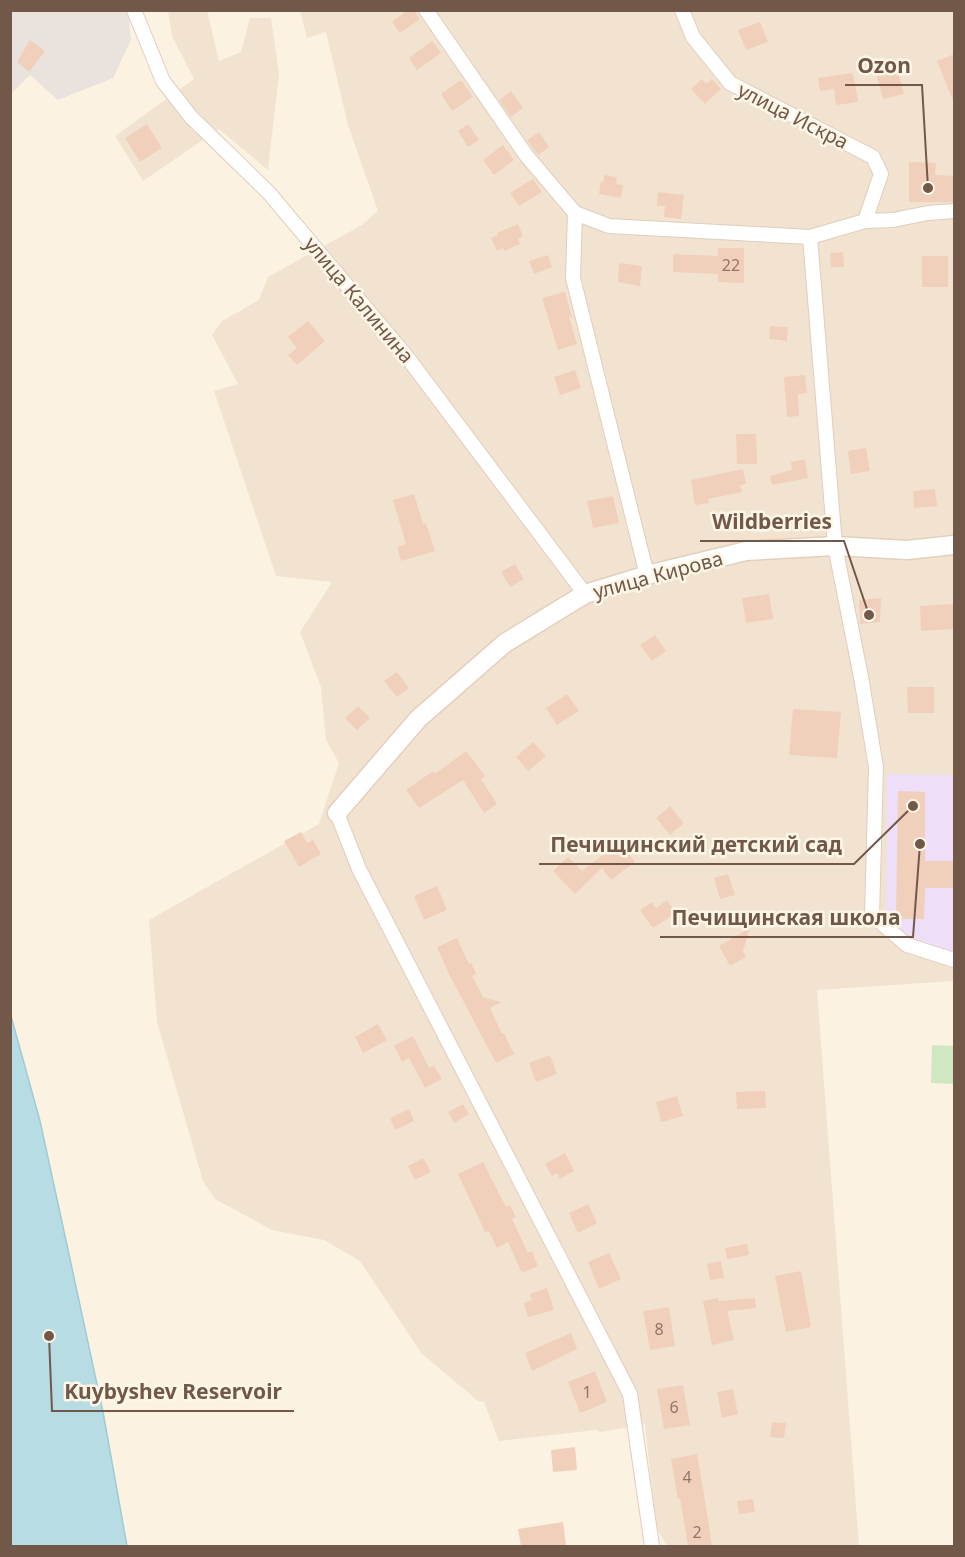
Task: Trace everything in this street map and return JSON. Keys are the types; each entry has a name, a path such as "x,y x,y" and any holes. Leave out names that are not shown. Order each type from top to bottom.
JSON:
{"street":[{"name":"улица Калинина","path":"134,10 163,81 191,117 268,193 407,357 585,594"},
{"path":"426,10 526,155 575,213 609,226 810,237 865,221 892,220 954,211"},
{"name":"улица Искра","path":"682,10 693,37 730,83 873,157 881,174 865,221"},
{"path":"575,213 573,278 647,575"},
{"path":"810,237 835,546 876,767 872,915 907,945 954,960"},
{"name":"улица Кирова","path":"337,813 418,719 506,643 585,594 647,575 746,551 835,546 906,550 954,544"},
{"path":"337,813 359,869 630,1394 652,1546"}],"shaded area":[{"path":"11,11 128,11 131,40 113,78 58,100 30,75 11,94"},
{"path":"168,11 207,11 219,61 241,52 250,18 271,18 279,74 268,170 219,129 143,181 115,136 194,79 172,36"},
{"path":"300,11 954,11 954,981 817,990 859,1546 667,1546 656,1527 645,1424 601,1432 596,1430 499,1441 484,1402 478,1401 422,1354 360,1261 324,1240 272,1230 215,1199 203,1181 157,1022 149,920 319,824 339,763 326,740 321,687 300,632 332,582 276,576 214,391 238,384 212,335 222,321 259,300 268,277 362,225 378,211 348,125 326,32 307,38"},
{"path":"887,774 954,775 954,953 916,939 895,927 886,912"}],"green space":[{"path":"932,1045 954,1046 954,1084 931,1083"}],"water":[{"path":"11,1016 40,1121 103,1412 127,1546 11,1546"}],"building":[{"path":"408,10 414,10 420,19 400,33 392,22"},
{"path":"760,22 768,42 746,50 738,30"},
{"path":"30,40 45,51 29,72 17,62"},
{"path":"432,41 441,53 417,70 409,58"},
{"path":"954,54 954,103 937,61"},
{"path":"897,68 904,94 883,99 876,73"},
{"path":"853,73 858,102 836,105 834,89 820,91 818,78"},
{"path":"702,79 706,84 712,79 721,89 705,104 691,89"},
{"path":"461,80 473,97 452,111 441,94"},
{"path":"511,91 523,108 511,117 499,100"},
{"path":"147,124 162,148 140,162 125,138"},
{"path":"468,124 479,140 468,147 458,131"},
{"path":"539,132 549,147 538,155 527,140"},
{"path":"503,145 514,160 494,175 483,160"},
{"path":"909,162 936,163 935,175 954,176 954,202 909,202"},
{"path":"604,175 617,177 616,184 623,185 621,198 599,194"},
{"path":"533,179 542,192 519,206 510,193"},
{"path":"658,192 684,195 681,219 664,217 665,206 657,206"},
{"path":"518,224 523,236 518,239 520,244 504,251 503,248 497,251 491,238"},
{"path":"718,248 744,248 744,283 718,282 718,274 673,272 673,254 718,256"},
{"path":"843,252 844,267 831,267 830,253"},
{"path":"548,255 552,267 534,274 529,261"},
{"path":"922,256 948,256 948,287 922,287"},
{"path":"619,263 642,266 640,286 618,282"},
{"path":"565,292 577,344 558,350 542,298"},
{"path":"308,321 325,341 297,365 288,355 297,348 288,337"},
{"path":"770,326 788,327 787,341 769,339"},
{"path":"575,370 581,388 560,395 554,377"},
{"path":"805,375 807,393 798,394 799,416 787,417 784,377"},
{"path":"736,434 756,434 757,464 737,464"},
{"path":"866,448 870,471 851,474 848,451"},
{"path":"805,459 808,478 772,485 770,476 792,470 791,462"},
{"path":"743,469 746,484 740,485 742,492 708,499 709,503 695,505 691,480"},
{"path":"935,489 937,506 914,508 913,491"},
{"path":"414,494 423,524 426,523 435,551 401,561 397,547 406,544 393,500"},
{"path":"613,496 619,523 593,528 587,501"},
{"path":"515,564 524,579 510,587 501,572"},
{"path":"769,594 773,619 746,623 742,598"},
{"path":"881,598 880,622 860,624 859,600"},
{"path":"954,604 954,629 921,631 920,606"},
{"path":"655,635 666,651 652,661 640,645"},
{"path":"397,672 409,688 397,697 384,681"},
{"path":"907,687 934,687 934,713 908,713"},
{"path":"567,694 579,711 557,725 546,708"},
{"path":"358,706 370,718 357,730 345,718"},
{"path":"793,709 841,712 837,758 789,755"},
{"path":"533,742 546,756 528,771 516,757"},
{"path":"466,751 485,776 481,779 497,804 484,813 463,780 419,808 406,790 433,771 435,774"},
{"path":"898,791 925,792 925,861 954,861 954,888 925,888 924,919 896,919"},
{"path":"670,806 684,823 670,835 656,818"},
{"path":"301,832 307,843 313,840 321,854 299,867 284,841"},
{"path":"620,842 635,862 611,880 602,868 575,894 553,871 568,857 582,871"},
{"path":"728,874 735,895 720,899 714,878"},
{"path":"437,886 447,910 424,920 414,896"},
{"path":"667,900 676,913 653,928 640,910 652,902 656,908"},
{"path":"750,928 743,951 746,957 730,966 719,946"},
{"path":"457,938 476,974 472,976 483,997 501,1002 490,1008 514,1054 496,1063 437,947"},
{"path":"378,1024 387,1040 363,1053 355,1037"},
{"path":"413,1036 429,1068 434,1066 442,1079 425,1088 409,1058 402,1062 394,1046"},
{"path":"550,1055 557,1074 536,1082 529,1063"},
{"path":"765,1091 766,1108 737,1109 736,1092"},
{"path":"677,1096 683,1116 661,1122 656,1102"},
{"path":"463,1104 469,1114 454,1123 448,1112"},
{"path":"409,1109 414,1121 395,1130 390,1118"},
{"path":"565,1153 574,1171 560,1179 557,1173 552,1176 545,1164"},
{"path":"423,1158 431,1172 415,1180 408,1166"},
{"path":"483,1162 506,1207 510,1205 516,1217 512,1219 528,1253 532,1251 538,1266 522,1273 508,1242 497,1248 489,1231 485,1232 458,1174"},
{"path":"588,1204 597,1223 578,1233 569,1213"},
{"path":"747,1244 749,1255 727,1259 725,1248"},
{"path":"609,1253 621,1279 599,1289 588,1262"},
{"path":"721,1261 724,1278 710,1280 707,1264"},
{"path":"801,1271 811,1327 786,1332 775,1276"},
{"path":"547,1288 554,1310 528,1317 524,1303 532,1300 530,1294"},
{"path":"718,1298 719,1301 755,1298 756,1308 727,1311 734,1340 712,1345 703,1301"},
{"path":"669,1307 675,1346 650,1350 643,1311"},
{"path":"571,1333 577,1349 532,1371 525,1353"},
{"path":"595,1371 607,1402 580,1413 568,1382"},
{"path":"683,1385 690,1425 664,1429 657,1389"},
{"path":"733,1389 738,1414 722,1418 717,1392"},
{"path":"772,1422 786,1423 784,1438 770,1437"},
{"path":"575,1447 577,1470 553,1472 551,1450"},
{"path":"697,1454 712,1546 688,1546 671,1459"},
{"path":"753,1499 755,1512 739,1514 737,1501"},
{"path":"563,1522 566,1546 521,1546 518,1529"}],"place":[{"name":"Ozon","path":"928,188"},
{"name":"Wildberries","path":"869,615"},
{"name":"Печищинский детский сад","path":"913,806"},
{"name":"Печищинская школа","path":"920,844"},
{"name":"Kuybyshev Reservoir","path":"49,1336"}]}
